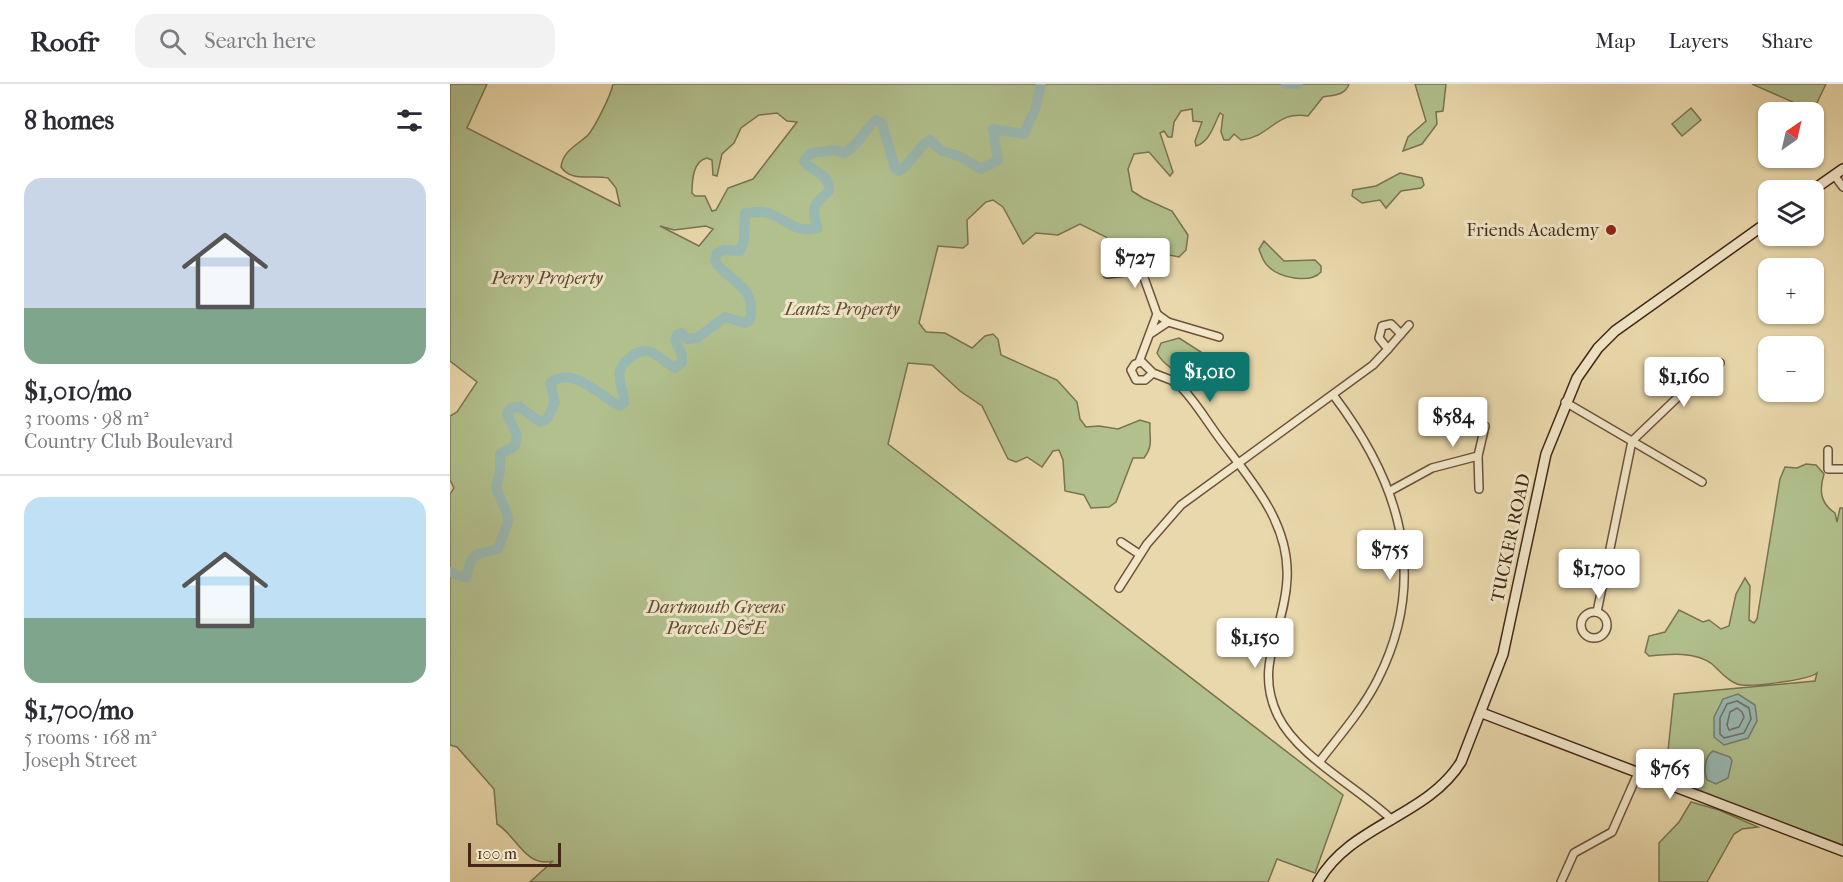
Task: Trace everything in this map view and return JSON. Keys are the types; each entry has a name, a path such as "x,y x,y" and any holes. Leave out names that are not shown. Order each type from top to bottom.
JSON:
{"main road":[{"path":"1824,182 1843,169"},
{"name":"TUCKER ROAD","path":"1318,882 1339,854 1425,798 1451,777 1465,754 1482,713 1509,628 1546,454 1565,402 1592,356 1615,331 1758,229"},
{"path":"1482,713 1843,851"}],"street":[{"path":"1834,175 1843,187"},
{"path":"1107,274 1136,271 1143,275 1157,314 1168,322 1219,337"},
{"path":"1152,373 1144,380 1135,379 1131,369 1139,363 1157,314"},
{"path":"1150,334 1168,322"},
{"path":"1388,349 1379,338 1382,326 1391,324 1401,334"},
{"path":"1119,588 1139,554 1181,505 1373,366 1409,325"},
{"path":"1139,363 1146,364 1152,373 1167,378 1182,388 1239,463 1277,521 1287,551 1286,592 1268,665 1271,699 1289,733 1392,820"},
{"path":"1597,612 1632,441 1677,398 1720,363"},
{"path":"1320,761 1371,692 1388,658 1402,593 1403,556 1400,528 1390,491 1370,449 1334,396"},
{"path":"1565,402 1702,482"},
{"path":"1479,489 1478,456 1485,426"},
{"path":"1828,450 1828,470 1843,469"},
{"path":"1390,491 1432,468 1478,456"},
{"path":"1121,542 1139,554"},
{"path":"1561,882 1574,854 1612,832 1638,773"}],"green space":[{"path":"450,84 487,84 467,128 620,206 616,188 608,178 571,175 561,167 568,152 591,131 613,84 1349,84 1342,93 1323,97 1308,116 1288,117 1260,134 1241,140 1234,134 1229,140 1224,140 1221,132 1223,115 1220,113 1208,137 1196,146 1195,141 1202,122 1193,121 1192,109 1181,111 1174,122 1172,137 1168,137 1164,131 1160,133 1173,172 1170,176 1149,152 1134,154 1128,169 1132,191 1172,211 1188,235 1186,250 1179,257 1140,249 1119,255 1106,237 1080,224 1058,235 1036,233 1023,244 1003,207 993,200 986,202 967,220 968,244 963,248 938,246 919,323 926,332 945,333 972,348 985,336 993,334 998,339 1001,355 1057,380 1077,402 1080,419 1086,427 1099,426 1118,429 1140,420 1150,423 1149,449 1144,458 1133,458 1116,502 1109,507 1091,508 1084,495 1065,491 1063,460 1059,450 1053,451 1042,467 1027,457 1016,462 1008,459 982,406 960,391 932,365 908,363 888,444 1343,795 1315,873 1277,859 1268,882 530,882 553,861 535,860 497,824 494,789 457,747 450,745 450,494 454,488 450,480 450,416 457,412 477,382 450,361","holes":["777,113 787,121 797,122 753,179 728,188 716,210 712,211 705,196 695,196 692,193 696,167 702,160 707,158 712,160 713,175 717,176 722,154 734,143 741,128 759,115","660,226 674,230 706,226 713,229 699,246"]},
{"path":"1415,84 1446,84 1443,111 1436,112 1437,124 1422,144 1403,151 1408,137 1426,121"},
{"path":"1752,84 1826,84 1817,102 1793,102"},
{"path":"1691,108 1701,120 1682,136 1672,124"},
{"path":"1400,173 1422,178 1424,185 1421,188 1401,191 1386,208 1380,200 1362,203 1352,196 1353,190 1376,186"},
{"path":"1264,241 1284,261 1315,260 1321,266 1321,272 1316,276 1302,279 1279,274 1262,258 1259,249"},
{"path":"1179,338 1212,359 1192,376 1172,369 1157,353 1161,343"},
{"path":"1806,464 1816,465 1824,474 1822,496 1826,505 1835,513 1837,522 1840,508 1843,508 1843,846 1665,779 1674,694 1815,681 1817,673 1791,681 1743,685 1730,680 1712,664 1698,657 1682,654 1649,656 1645,652 1649,636 1665,632 1679,610 1703,622 1709,620 1721,629 1729,626 1736,594 1745,578 1750,586 1749,620 1754,623 1757,619 1780,479 1785,467 1797,468"},
{"path":"1691,802 1719,810 1758,827 1742,829 1734,834 1707,882 1659,882 1659,843 1679,822"}],"water":[{"path":"1738,694 1755,705 1757,721 1748,738 1724,745 1714,737 1714,717 1723,699"},
{"path":"1713,751 1730,757 1732,761 1728,778 1716,784 1707,780 1705,772 1707,760"}],"waterway":[{"path":"450,572 466,578 471,560 478,554 498,549 508,522 507,513 496,488 500,471 500,454 515,446 517,435 507,414 511,408 520,407 540,422 547,419 555,402 550,383 559,378 568,378 586,384 620,406 624,403 620,371 631,357 644,351 649,352 675,368 682,362 682,355 675,340 677,334 681,333 687,339 697,338 725,317 745,323 750,320 750,299 746,291 715,261 717,253 724,250 740,251 744,240 745,213 764,212 802,229 817,228 816,204 829,191 829,185 824,177 804,161 811,153 835,150 844,153 854,146 876,120 882,123 895,168 899,171 930,140 942,151 961,157 981,169 998,160 993,129 1024,134 1035,110 1041,84"},
{"path":"1286,84 1298,84"}],"place":[{"name":"Friends Academy","path":"1611,230"}],"park label":[{"name":"Perry Property","path":"547,278"},
{"name":"Lantz Property","path":"842,309"},
{"name":"Dartmouth Greens Parcels D&E","path":"716,617"}]}
